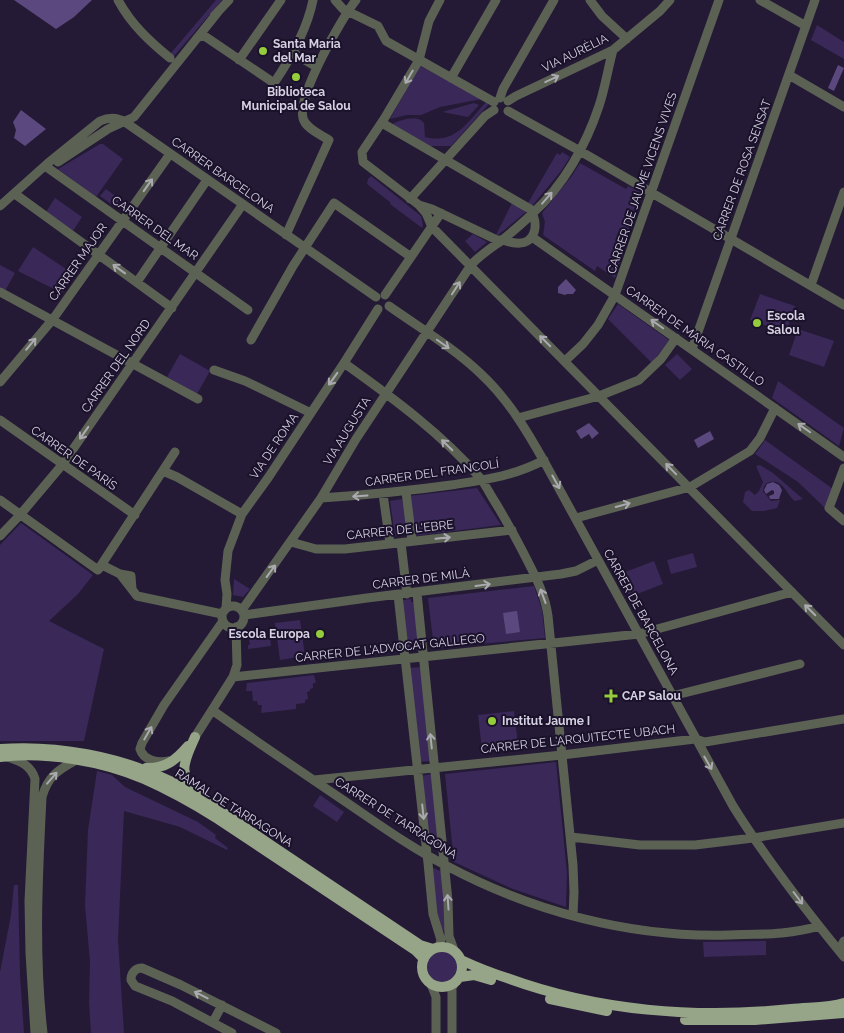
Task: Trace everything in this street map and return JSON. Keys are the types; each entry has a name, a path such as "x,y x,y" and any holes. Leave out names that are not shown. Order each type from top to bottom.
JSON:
{"main road":[{"path":"140,768 164,766 195,737"},
{"path":"195,737 184,766 185,776 189,784 219,805 240,824"},
{"name":"RAMAL DE TARRAGONA","path":"1,754 79,758 140,768 189,792 240,824 420,945 436,948"},
{"name":"RAMAL DE TARRAGONA","path":"115,764 185,799 218,819 415,950 424,959"},
{"path":"457,980 463,968 461,960 454,950 444,947 436,948 424,959 422,970 424,976 431,984 443,987 457,980 480,976 566,1003 630,1015 698,1021 755,1020 844,1013"},
{"path":"461,960 529,986 566,996 629,1008 696,1014 751,1013 844,1003"}],"street":[{"path":"118,0 150,43 170,58"},
{"path":"50,168 134,112 208,22 229,0"},
{"path":"239,60 281,0"},
{"path":"202,36 274,83 293,53 313,0"},
{"path":"335,0 343,9 378,26 386,41 581,149 812,283 844,304"},
{"path":"286,235 329,140 307,126 303,118 304,102 317,67 348,10 356,0"},
{"path":"440,0 430,21 418,60 382,123 362,152 362,159 368,168 418,205 426,213 432,227 792,592 842,639"},
{"path":"451,78 496,0"},
{"path":"502,105 503,89 554,0"},
{"path":"590,0 602,16 627,39"},
{"name":"VIA AURÈLIA","path":"410,199 485,116 516,96 613,50 660,11 670,0"},
{"name":"CARRER DE JAUME VICENS VIVES","path":"565,361 598,325 615,295 719,0"},
{"path":"760,0 806,26"},
{"name":"CARRER DE ROSA SENSAT","path":"692,349 815,0"},
{"path":"0,206 48,163 106,118 122,120 134,117 202,36 218,12"},
{"path":"182,53 186,52 198,36 202,36"},
{"name":"VIA AUGUSTA","path":"243,613 321,498 356,438 476,258 503,239 533,213 552,193 581,149 600,105 613,50"},
{"path":"293,53 317,67"},
{"path":"139,112 147,94 152,92 167,74 172,72"},
{"path":"789,75 844,107"},
{"name":"CARRER BARCELONA","path":"122,120 306,248"},
{"path":"382,123 530,209 536,225 532,236 519,244 503,239 496,240 441,213 418,205"},
{"path":"50,168 52,162 85,138 94,126"},
{"path":"30,180 118,127 126,126 138,131"},
{"name":"CARRER MAJOR","path":"0,382 52,319 99,255 104,241 123,221 170,154"},
{"name":"CARRER DEL MAR","path":"50,168 248,310"},
{"path":"137,282 207,180"},
{"path":"812,283 844,192"},
{"path":"15,194 172,308"},
{"path":"251,340 294,266 334,203 411,257"},
{"name":"CARRER DEL NORD","path":"0,536 62,465 243,204"},
{"path":"385,295 441,213"},
{"name":"CARRER DE MARIA CASTILLO","path":"532,236 844,456"},
{"path":"306,248 376,297"},
{"path":"812,283 844,298"},
{"path":"0,292 198,399"},
{"path":"385,295 390,300 389,306 385,309 378,309 375,305 376,297 385,295"},
{"name":"CARRER DE BARCELONA","path":"389,306 466,360 482,374 518,418 544,460 733,806 754,838 841,953"},
{"name":"VIA DE ROMA","path":"224,614 227,594 225,580 228,551 242,514 311,413 378,309"},
{"path":"518,418 600,396 639,380 661,359 676,338"},
{"path":"344,363 420,420 482,480 512,530 535,577 547,608 574,879 573,916"},
{"path":"214,370 245,381 311,413"},
{"path":"576,518 690,488 750,451 760,438 775,408"},
{"name":"CARRER DE PARÍS","path":"0,420 134,515"},
{"path":"100,568 175,452"},
{"name":"CARRER DEL FRANCOLÍ","path":"321,498 406,492 482,480 521,471 544,460"},
{"path":"844,468 829,511 844,521"},
{"path":"163,471 242,514"},
{"path":"406,492 412,541"},
{"path":"383,494 390,544"},
{"path":"0,500 100,568 120,574 137,596 224,614"},
{"name":"CARRER DE L'EBRE","path":"291,542 316,549 345,549 512,530"},
{"path":"401,543 405,659 414,770 427,855 433,914 441,940 436,948"},
{"name":"CARRER DE MILÀ","path":"243,613 402,595 576,571 598,560"},
{"name":"CARRER DE L'ADVOCAT GALLEGO","path":"233,677 639,634 792,592"},
{"path":"417,593 448,901 449,936 454,950"},
{"path":"184,766 181,761 152,760 143,756 140,749 164,705 224,614 235,606 243,613 242,624 236,628 230,628 224,614"},
{"path":"195,737 233,677 237,665 236,628"},
{"path":"672,696 800,664"},
{"name":"CARRER DE TARRAGONA","path":"212,710 427,855 482,884 511,896 573,916 646,931 702,935 769,934 819,926"},
{"name":"CARRER DE L'ARQUITECTE UBACH","path":"314,780 562,755 695,739 705,742 844,719"},
{"path":"1,754 26,764 35,778 29,901 30,962 35,1033"},
{"path":"43,1033 39,981 37,908 42,797 51,778 61,769 79,758"},
{"path":"570,837 640,845 695,845 754,838 844,823"},
{"path":"841,953 844,941"},
{"path":"232,1033 172,1001 136,986 131,980 132,974 135,970 142,968 222,1005 276,1033"},
{"path":"452,1033 452,988 457,980"},
{"path":"431,984 436,997 436,1033"},
{"path":"213,1022 222,1005"}],"shaded area":[{"path":"14,0 92,0 74,17 56,29"},
{"path":"216,0 222,0 174,56 171,53"},
{"path":"817,25 844,42 844,59 811,40"},
{"path":"838,65 844,68 834,91 828,88"},
{"path":"420,66 482,99 440,107 421,115 407,115 390,119"},
{"path":"487,101 488,105 451,146 430,146 392,124 413,118 421,120 424,123 425,137 445,138 460,130"},
{"path":"474,103 479,105 468,117 442,112"},
{"path":"21,110 46,129 25,146 14,138 16,130 13,122"},
{"path":"103,144 123,159 96,197 58,169"},
{"path":"562,152 570,157 532,206 528,203 557,153 560,155"},
{"path":"580,163 626,189 628,186 640,192 615,278 597,266 595,271 543,235 545,222 542,213"},
{"path":"371,176 421,216 422,228 367,184"},
{"path":"106,189 122,201 117,208 100,196"},
{"path":"55,198 82,217 73,231 46,212"},
{"path":"512,203 526,212 496,235"},
{"path":"473,234 487,242 475,252 465,241"},
{"path":"33,247 75,275 62,293 18,271"},
{"path":"0,265 15,273 5,291 0,289"},
{"path":"566,279 576,290 573,294 565,295 558,293 558,287"},
{"path":"760,294 795,306 786,333 750,320"},
{"path":"618,304 669,340 652,363 608,319"},
{"path":"798,329 834,341 824,367 789,355"},
{"path":"180,354 210,371 197,394 167,377"},
{"path":"677,354 692,369 680,380 665,365"},
{"path":"778,381 844,428 839,446 772,398"},
{"path":"589,423 599,433 592,439 589,434 581,439 576,431"},
{"path":"710,431 714,439 698,448 694,440"},
{"path":"765,440 833,489 825,508 798,482 755,454"},
{"path":"760,465 773,473 803,499 795,501 782,485 774,481 767,483 763,491 771,501 780,500 777,508 752,511 743,502 745,492 749,490 755,495 759,491 763,482 756,466"},
{"path":"773,482 779,485 782,490 779,499 770,499 769,496 774,494 774,491 772,490 766,494 764,490 767,484"},
{"path":"477,488 501,525 414,536 409,496"},
{"path":"402,499 407,534 395,536 390,501"},
{"path":"21,523 93,575 78,594 49,621 104,649 84,741 0,741 0,545"},
{"path":"693,553 697,567 671,574 667,560"},
{"path":"654,561 663,584 629,597 620,574"},
{"path":"234,579 250,589 243,597 233,595"},
{"path":"534,586 542,610 545,638 434,648 428,598"},
{"path":"411,599 411,602 414,602 419,648 406,649 403,600"},
{"path":"517,611 520,632 506,634 503,613"},
{"path":"300,620 305,656 280,660 275,623"},
{"path":"270,636 271,646 248,649 248,645 250,645 249,639"},
{"path":"422,667 431,761 418,762 409,668"},
{"path":"314,675 316,683 313,683 313,688 307,692 308,699 305,700 305,703 296,704 296,709 261,713 262,705 258,705 257,701 253,701 252,691 246,691 247,683"},
{"path":"514,711 518,745 482,749 478,715"},
{"path":"556,762 567,873 566,907 513,889 454,862 445,774"},
{"path":"97,771 112,775 125,787 198,822 216,835 215,838 228,848 227,850 180,827 124,811 118,939 124,1033 91,1033 89,1003 90,962 85,905 88,830"},
{"path":"433,774 441,852 428,845 420,776"},
{"path":"320,795 344,812 337,822 313,806"},
{"path":"431,867 443,872 447,931 440,930 437,925"},
{"path":"14,885 18,885 20,975 24,1033 0,1033 0,972 11,915"},
{"path":"766,941 766,955 704,957 703,942"},
{"path":"443,951 454,956 459,967 454,978 443,983 432,978 427,967 432,956"}],"place":[{"name":"Santa Maria del Mar","path":"263,51"},
{"name":"Biblioteca Municipal de Salou","path":"296,77"},
{"name":"Escola Salou","path":"757,323"},
{"name":"Escola Europa","path":"320,634"},
{"name":"CAP Salou","path":"611,696"},
{"name":"Institut Jaume I","path":"492,721"}]}
